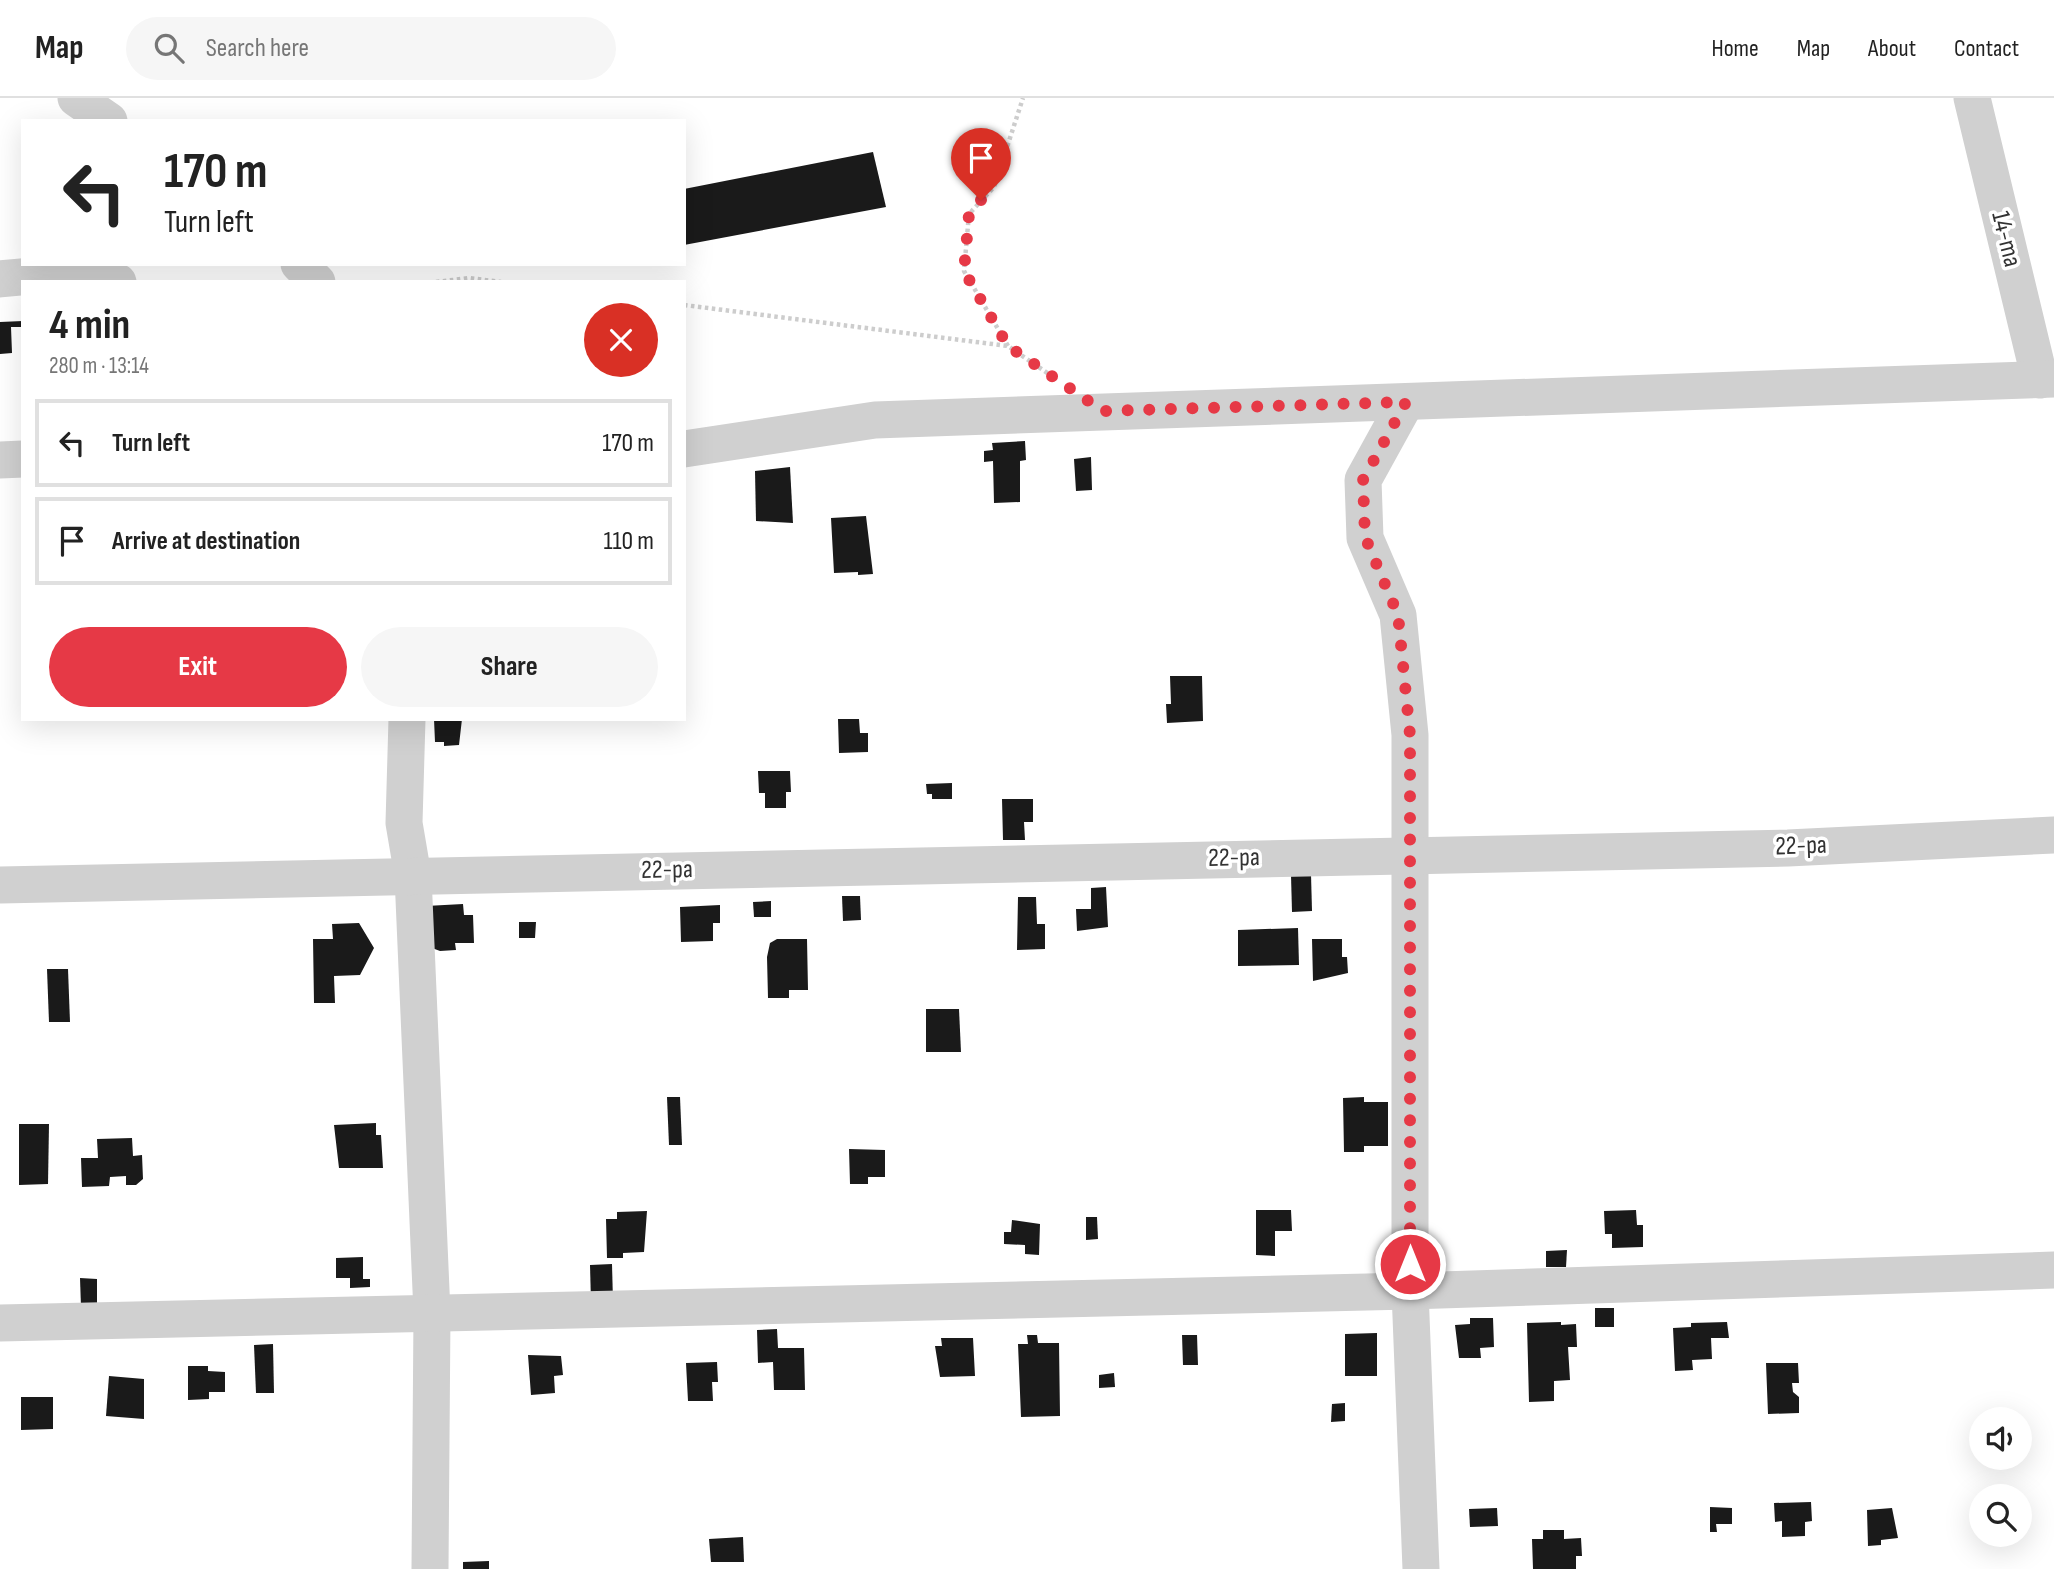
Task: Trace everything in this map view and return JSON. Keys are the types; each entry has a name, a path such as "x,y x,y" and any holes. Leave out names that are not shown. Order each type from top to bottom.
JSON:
{"street":[{"path":"76,98 105,119"},
{"name":"14-та","path":"1972,98 2047,380"},
{"path":"301,266 315,280"},
{"path":"0,279 34,275 91,276 109,280"},
{"path":"686,449 875,420 2047,380"},
{"path":"1406,402 1363,480 1365,537 1398,615 1410,735 1410,1291 1421,1569"},
{"path":"0,460 21,459"},
{"path":"407,721 404,823 413,876 432,1313 430,1569"},
{"name":"22-ра","path":"0,885 1788,848 2054,835"},
{"path":"0,1323 1410,1291 2054,1270"}],"path":[{"path":"1023,98 994,187 969,214 964,271 1008,346 1103,411"},
{"path":"452,280 484,280"},
{"path":"686,305 1008,346"}],"building":[{"path":"873,152 886,207 686,245 686,189"},
{"path":"21,321 21,327 11,327 12,353 0,354 0,322"},
{"path":"1025,441 1026,460 1020,461 1020,502 994,503 993,461 984,462 984,451 993,450 992,443"},
{"path":"1091,457 1092,490 1076,491 1074,459"},
{"path":"790,467 793,523 756,521 755,471"},
{"path":"866,516 873,574 834,573 831,518"},
{"path":"1170,676 1202,676 1203,721 1167,723 1166,704 1171,704"},
{"path":"838,719 859,719 860,733 868,733 868,752 839,753"},
{"path":"434,721 462,721 459,745 444,746 444,742 435,742"},
{"path":"758,771 790,771 791,792 786,792 786,808 765,808 765,793 759,793"},
{"path":"952,783 952,799 932,799 932,794 927,794 926,784"},
{"path":"1002,799 1033,799 1033,822 1024,822 1025,840 1003,840"},
{"path":"1311,874 1312,911 1292,912 1291,875"},
{"path":"1106,887 1108,927 1077,931 1076,909 1091,909 1091,888"},
{"path":"842,896 860,896 861,920 843,921"},
{"path":"1018,897 1036,897 1037,924 1045,924 1045,949 1017,950"},
{"path":"771,901 771,917 754,917 753,902"},
{"path":"463,904 464,915 473,915 474,943 455,943 456,950 440,951 424,945 426,906"},
{"path":"720,905 720,923 713,923 713,941 681,942 680,907"},
{"path":"519,922 536,922 535,938 519,938"},
{"path":"359,923 374,948 360,975 334,976 335,1003 314,1003 313,939 333,939 332,924"},
{"path":"1298,928 1299,965 1238,966 1238,930"},
{"path":"777,939 807,939 808,990 789,990 789,998 768,998 767,957 770,943"},
{"path":"1312,939 1342,939 1342,957 1347,957 1348,973 1313,981"},
{"path":"47,969 68,969 70,1022 49,1022"},
{"path":"926,1009 959,1009 961,1052 926,1052"},
{"path":"667,1097 680,1097 682,1145 669,1145"},
{"path":"1364,1097 1364,1102 1388,1102 1388,1146 1364,1146 1364,1152 1344,1152 1343,1098"},
{"path":"376,1123 376,1135 381,1135 383,1168 339,1168 334,1125"},
{"path":"19,1124 49,1124 48,1184 19,1185"},
{"path":"132,1138 133,1156 142,1155 143,1179 136,1185 126,1185 126,1176 110,1177 109,1186 82,1187 81,1158 98,1158 97,1139"},
{"path":"849,1149 885,1150 885,1177 868,1177 868,1184 850,1184"},
{"path":"1256,1210 1291,1210 1292,1231 1275,1231 1275,1256 1256,1255"},
{"path":"1636,1210 1637,1225 1643,1225 1643,1247 1612,1248 1612,1234 1605,1234 1604,1211"},
{"path":"647,1211 644,1252 623,1253 623,1258 607,1258 606,1219 617,1219 617,1212"},
{"path":"1086,1217 1097,1217 1098,1239 1086,1240"},
{"path":"1012,1220 1040,1224 1039,1255 1025,1254 1025,1245 1004,1244 1004,1232 1011,1232"},
{"path":"1567,1250 1566,1267 1546,1267 1546,1251"},
{"path":"363,1257 363,1279 370,1279 370,1287 350,1288 350,1278 336,1278 336,1258"},
{"path":"612,1264 613,1301 591,1302 590,1265"},
{"path":"80,1278 97,1279 97,1308 81,1307"},
{"path":"1595,1308 1614,1308 1614,1327 1595,1327"},
{"path":"1470,1318 1493,1318 1494,1347 1480,1348 1481,1358 1459,1358 1455,1325 1470,1324"},
{"path":"1561,1322 1561,1325 1576,1324 1577,1347 1568,1347 1570,1380 1554,1381 1554,1401 1529,1402 1527,1323"},
{"path":"1727,1322 1729,1338 1711,1338 1712,1359 1692,1360 1693,1370 1675,1371 1673,1328 1691,1327 1691,1323"},
{"path":"777,1329 778,1348 804,1348 805,1390 774,1390 773,1362 758,1363 757,1330"},
{"path":"1377,1333 1377,1376 1345,1376 1345,1334"},
{"path":"1027,1335 1037,1335 1038,1343 1059,1343 1060,1416 1021,1417 1018,1344 1028,1344"},
{"path":"1182,1335 1197,1335 1198,1365 1183,1365"},
{"path":"941,1338 973,1338 975,1376 940,1377 935,1346 942,1346"},
{"path":"273,1344 274,1393 256,1393 254,1345"},
{"path":"528,1355 561,1356 563,1375 554,1376 555,1393 531,1395"},
{"path":"717,1362 718,1382 712,1382 713,1401 688,1401 686,1363"},
{"path":"1766,1363 1798,1363 1799,1383 1792,1383 1793,1392 1799,1397 1799,1413 1768,1414"},
{"path":"188,1366 208,1366 208,1371 225,1372 225,1392 209,1392 209,1399 188,1400"},
{"path":"1114,1373 1115,1387 1099,1388 1099,1375"},
{"path":"109,1376 144,1379 144,1419 106,1416"},
{"path":"21,1397 53,1397 53,1429 21,1430"},
{"path":"1345,1403 1345,1421 1331,1422 1332,1404"},
{"path":"1811,1502 1812,1521 1805,1522 1805,1536 1782,1537 1782,1521 1775,1522 1774,1503"},
{"path":"1710,1507 1732,1508 1732,1524 1716,1524 1717,1532 1710,1532"},
{"path":"1497,1508 1498,1526 1470,1527 1469,1509"},
{"path":"1892,1508 1898,1538 1881,1540 1881,1545 1868,1546 1867,1510"},
{"path":"1543,1530 1564,1530 1564,1539 1581,1538 1582,1556 1576,1556 1576,1569 1533,1569 1532,1539 1543,1539"},
{"path":"743,1537 744,1562 711,1562 709,1539"},
{"path":"489,1561 489,1569 463,1569 463,1562"}],"route":[{"path":"981,200 969,214 964,271 1008,346 1103,411 1406,402 1386,443 1363,480 1365,537 1398,615 1410,735 1410,1264"}]}
